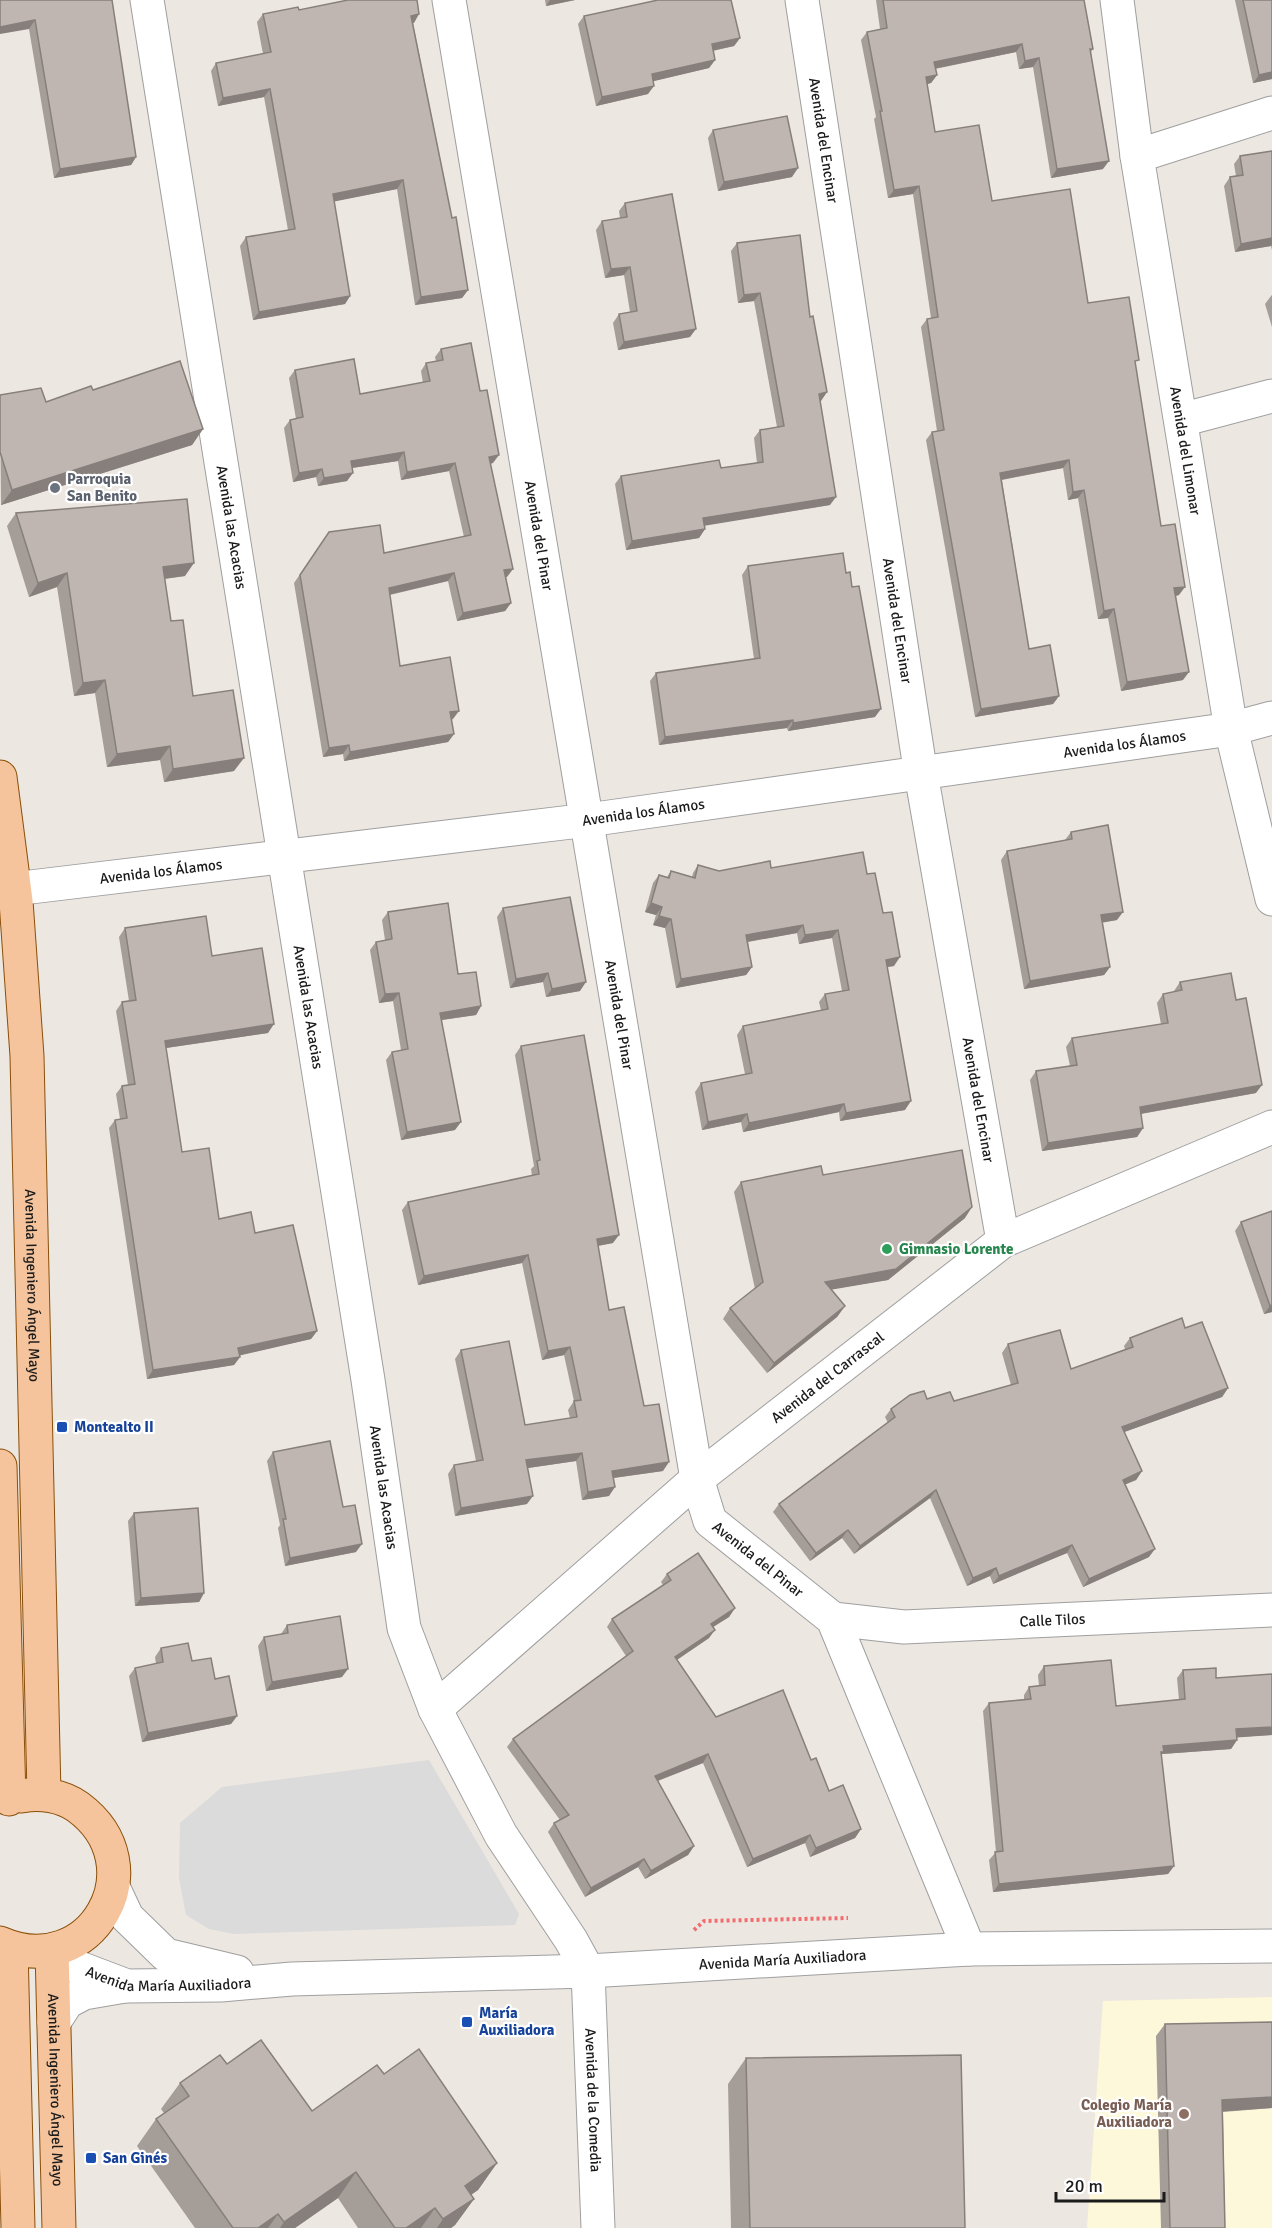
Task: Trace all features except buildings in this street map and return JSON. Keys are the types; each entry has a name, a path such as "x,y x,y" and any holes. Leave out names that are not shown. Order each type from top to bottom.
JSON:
{"main road":[{"name":"Avenida Ingeniero Ángel Mayo","path":"0,777 14,889 27,1056 44,1794"},
{"path":"0,1466 4,1801 27,1795 44,1794 75,1804 99,1826 112,1855 114,1871 113,1887 103,1914 95,1925 73,1943 52,1950 32,1951 6,1945 18,2228"},
{"name":"Avenida Ingeniero Ángel Mayo","path":"52,1950 59,2228"}],"street":[{"name":"Avenida las Acacias","path":"147,0 368,1380 404,1628 435,1709 501,1835 571,1940 588,1971"},
{"name":"Avenida del Pinar","path":"449,0 697,1479 710,1521 833,1619 969,1949"},
{"name":"Avenida del Encinar","path":"802,0 921,771 1003,1240"},
{"name":"Avenida del Limonar","path":"1117,0 1137,156 1231,729 1272,899"},
{"path":"1137,156 1272,113"},
{"path":"1181,420 1272,396"},
{"name":"Avenida los Álamos","path":"14,889 588,820 921,771 1231,729 1272,718"},
{"name":"Avenida del Carrascal","path":"435,1709 697,1479 1003,1240 1272,1127"},
{"name":"Calle Tilos","path":"833,1619 904,1627 1272,1610"},
{"name":"Avenida María Auxiliadora","path":"113,1887 127,1917 166,1955 222,1970 292,1979"},
{"name":"Avenida María Auxiliadora","path":"52,1950 77,1967 127,1986 221,1985 292,1979 588,1971 969,1949 1272,1947"},
{"name":"Avenida de la Comedia","path":"588,1971 598,2228"},
{"path":"54,2022 67,2002 84,1994 127,1986"}],"path":[{"path":"689,1935 704,1922 852,1918"}],"shaded area":[{"path":"429,1760 519,1914 515,1925 234,1934 209,1929 186,1915 179,1878 180,1823 222,1787"},
{"name":"Colegio María Auxiliadora","path":"1272,1997 1272,2228 1087,2228 1103,2001"}],"place":[{"name":"Parroquia San Benito","path":"55,488"},
{"name":"Gimnasio Lorente","path":"887,1249"},
{"name":"Montealto II","path":"62,1427"},
{"name":"María Auxiliadora","path":"467,2022"},
{"name":"Colegio María Auxiliadora","path":"1184,2114"},
{"name":"San Ginés","path":"91,2158"}]}
